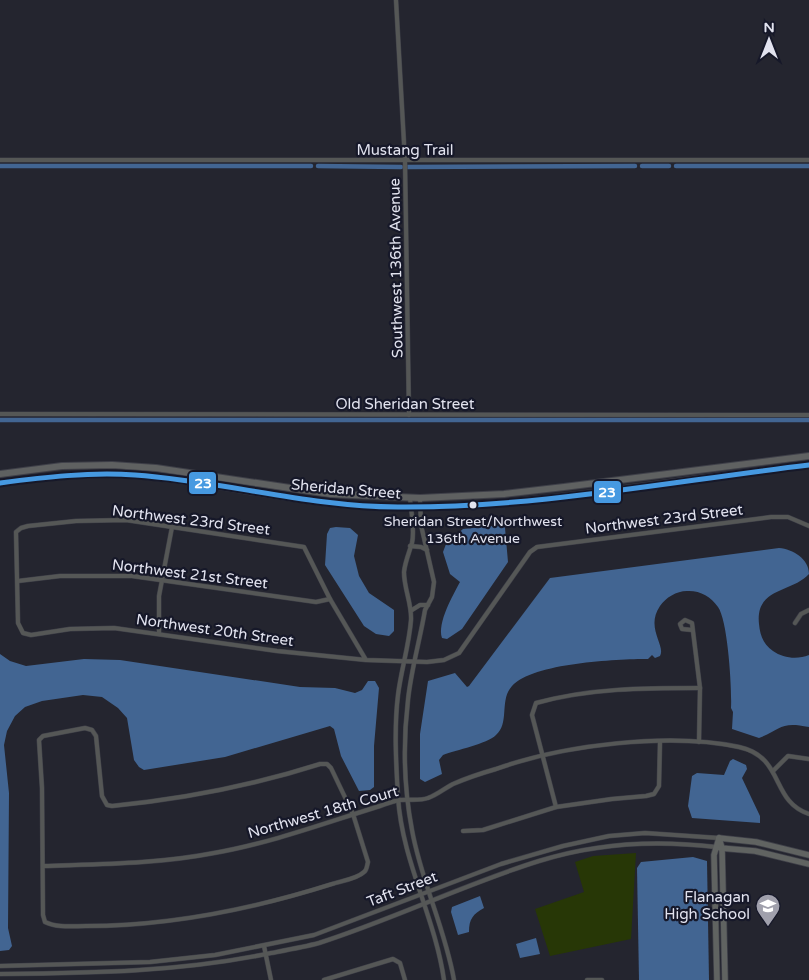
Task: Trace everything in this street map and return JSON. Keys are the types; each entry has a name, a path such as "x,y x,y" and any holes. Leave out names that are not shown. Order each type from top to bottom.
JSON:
{"main road":[{"name":"Sheridan Street","path":"0,474 62,466 112,465 156,468 330,494 420,498 504,494 809,456"},
{"name":"Sheridan Street","path":"0,483 60,475 110,474 154,476 329,502 410,507 514,502 809,465"}],"street":[{"name":"Southwest 136th Avenue","path":"396,0 405,161 410,415"},
{"name":"Mustang Trail","path":"0,160 809,160"},
{"name":"Old Sheridan Street","path":"0,414 809,415"},
{"path":"410,498 410,546 404,574 405,587 412,610 398,698 395,754 398,800 411,865 441,958 444,980"},
{"path":"420,498 427,550 434,582 425,610 406,718 408,800 412,830 449,955 454,980"},
{"name":"Northwest 23rd Street","path":"404,661 444,660 459,653 530,552 537,547 771,517 788,517 809,526"},
{"name":"Northwest 23rd Street","path":"18,581 16,532 21,528 76,521 126,520 304,547 330,599"},
{"path":"158,633 158,596 172,527"},
{"path":"410,546 421,547 427,550"},
{"name":"Northwest 21st Street","path":"18,581 100,574 162,580 316,602 330,599"},
{"name":"Northwest 20th Street","path":"18,581 18,624 23,633 31,635 70,629 114,628 277,651 366,660 404,661"},
{"path":"330,599 366,660"},
{"path":"412,610 420,605 428,605"},
{"path":"795,623 801,614 809,610"},
{"path":"692,630 700,688 698,742"},
{"path":"556,807 532,710 536,703 594,692 644,688 700,688"},
{"path":"85,728 92,730 96,736 102,796 107,805 165,801 226,791 320,764 327,764 331,768 353,814 368,862 364,873 300,894 258,905 185,919 97,926 52,926 45,922 43,915 42,866 42,788 39,740 43,736 85,728"},
{"path":"463,830 483,830 556,807 646,796 657,790 659,786 660,742"},
{"name":"Northwest 18th Court","path":"42,866 120,864 212,854 270,841 398,800 427,799 453,784 498,768 542,755 592,746 698,742 742,747 755,752 774,770 786,799 799,811 809,814"},
{"path":"774,770 788,756 809,759"},
{"path":"645,833 646,844"},
{"name":"Taft Street","path":"0,966 150,962 215,955 264,946 314,935 430,893 501,864 563,846 609,836 645,833 719,838 756,842 809,855"},
{"path":"719,838 725,980"},
{"name":"Taft Street","path":"0,974 154,971 219,963 318,943 504,873 565,854 613,846 692,844 755,851 809,864"},
{"path":"563,846 565,854"},
{"path":"718,980 714,855 719,848"},
{"path":"501,864 504,873"},
{"path":"264,946 271,980"},
{"path":"324,980 393,959 400,963 405,980"},
{"path":"587,980 602,980"}],"green space":[{"path":"636,853 631,939 550,956 535,909 584,892 575,862 593,856"}],"water":[{"path":"503,525 505,528 508,562 462,629 447,639 442,638 441,632 444,617 460,582 450,574 443,552 446,544 463,529"},
{"path":"330,528 350,528 358,535 354,556 359,576 369,593 394,610 394,631 389,636 376,634 364,626 325,565 327,534"},
{"path":"779,548 790,550 803,559 809,574 793,585 776,592 763,603 759,612 759,628 764,642 777,653 795,658 809,655 809,727 786,725 759,738 732,729 733,712 731,708 729,656 721,615 715,603 705,595 693,591 685,591 677,593 666,600 656,614 655,629 661,652 660,656 655,658 652,655 648,659 596,661 556,667 523,678 512,686 508,692 503,724 496,735 479,744 443,755 439,760 442,774 425,782 420,779 420,734 428,681 455,673 467,687 469,686 550,578"},
{"path":"0,654 10,661 26,666 84,659 120,660 300,687 335,688 355,693 362,690 368,681 375,681 379,688 374,746 374,787 370,790 359,791 341,756 334,729 330,726 225,757 144,770 134,760 127,718 118,708 102,697 83,695 42,701 25,707 15,716 7,731 4,745 9,793 8,928 12,946 9,950 0,951"},
{"path":"733,759 746,765 747,769 742,778 760,816 760,823 692,818 688,806 692,776 697,773 724,775 730,761"},
{"path":"693,857 707,861 709,980 639,980 637,868 641,862"},
{"path":"480,896 484,908 472,917 469,932 458,935 451,912 452,907"},
{"path":"536,938 540,954 520,958 516,944"}],"waterway":[{"path":"0,166 311,166"},
{"path":"318,166 401,167"},
{"path":"407,167 635,166"},
{"path":"642,166 669,166"},
{"path":"676,166 809,166"},
{"path":"0,420 809,420"}],"transit line":[{"name":"23","path":"0,483 67,476 135,475 168,478 332,503 398,507 450,506 553,498 809,465"}],"place":[{"name":"Sheridan Street/Northwest 136th Avenue","path":"473,505"},
{"name":"Flanagan High School","path":"768,927"}]}
